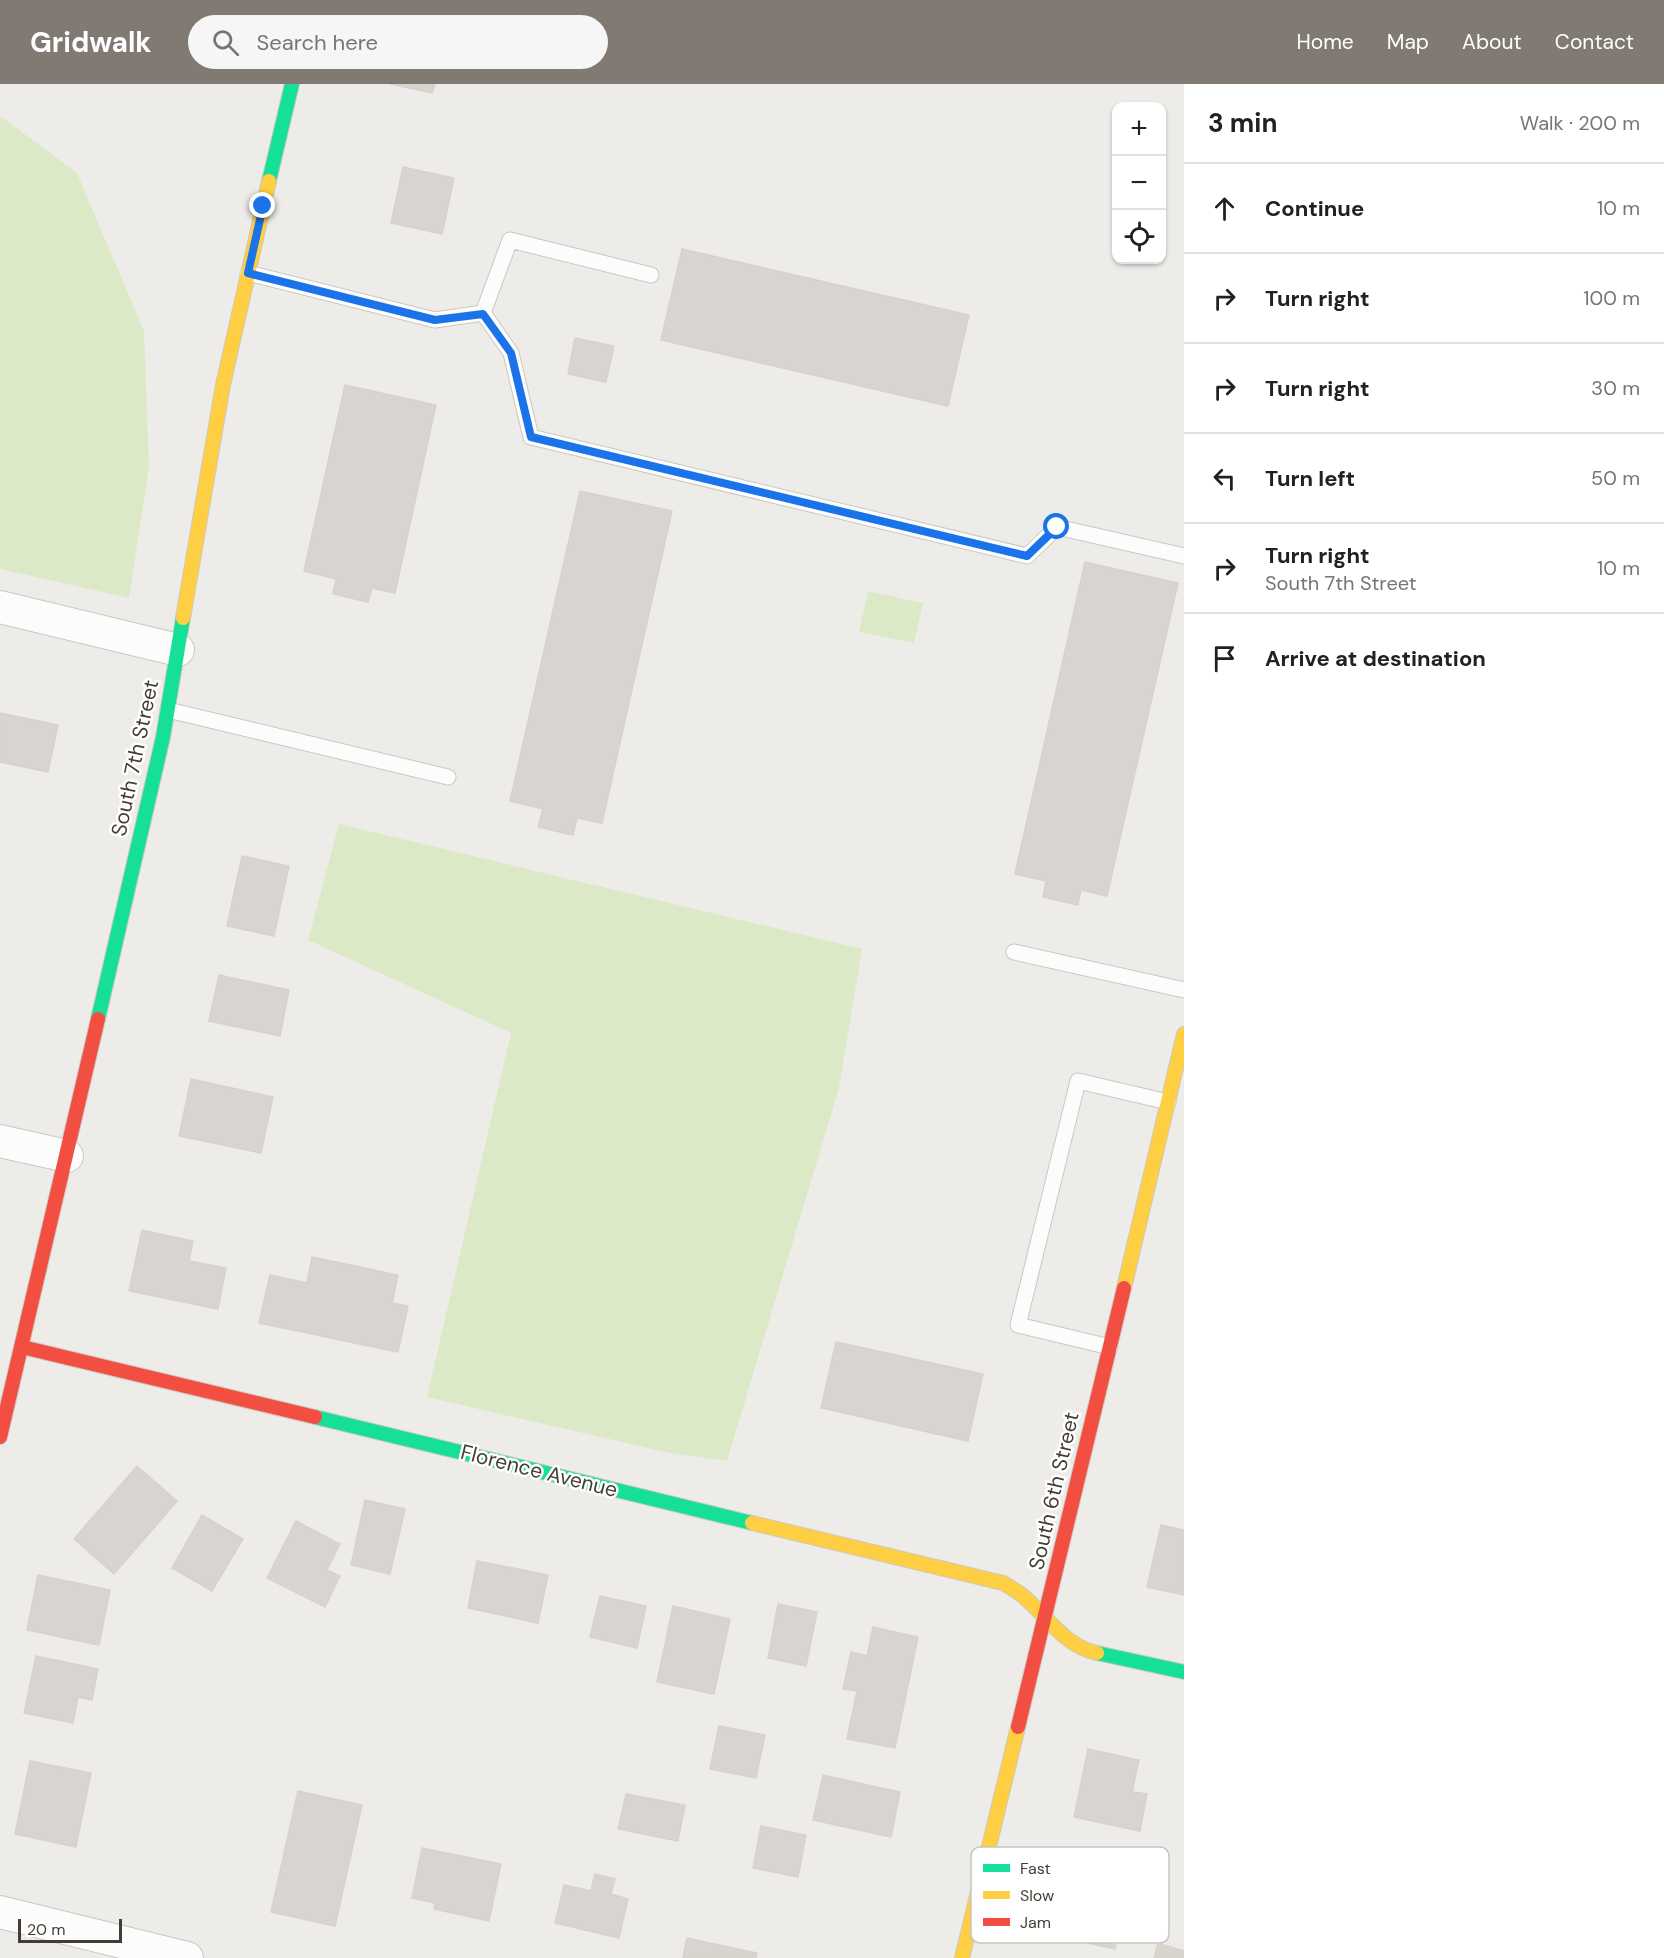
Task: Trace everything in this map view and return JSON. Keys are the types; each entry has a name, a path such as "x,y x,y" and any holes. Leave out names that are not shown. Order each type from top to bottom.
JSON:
{"street":[{"name":"South 7th Street","path":"0,1437 163,737 223,385 292,84"},
{"path":"0,607 178,650"},
{"name":"South 6th Street","path":"989,1847 1184,1034"},
{"path":"0,1141 67,1156"},
{"name":"Florence Avenue","path":"21,1347 1003,1583 1023,1596 1064,1637 1088,1651 1184,1672"},
{"path":"0,1912 187,1958"},
{"name":"South 6th Street","path":"962,1958 971,1921"}],"lane":[{"path":"483,314 510,240 651,275"},
{"path":"248,273 435,320 483,314"},
{"path":"483,314 511,353 531,437 1027,556 1057,527 1184,555"},
{"path":"168,710 448,777"},
{"path":"1014,952 1184,990"},
{"path":"1110,1347 1018,1325 1078,1081 1168,1102"}],"green space":[{"path":"0,116 77,173 144,331 149,467 129,598 0,569"},
{"path":"868,591 923,603 914,643 859,632"},
{"path":"339,824 862,949 839,1088 727,1461 670,1453 427,1397 511,1033 308,940"}],"building":[{"path":"390,84 435,84 432,93"},
{"path":"403,167 454,178 442,234 391,223"},
{"path":"682,249 969,315 948,406 661,340"},
{"path":"575,338 614,346 606,382 568,374"},
{"path":"345,385 436,405 395,593 372,588 368,602 333,594 336,579 304,571"},
{"path":"580,491 672,511 602,823 577,818 573,835 538,827 543,809 510,801"},
{"path":"1085,562 1178,583 1107,896 1081,890 1078,905 1043,897 1046,881 1015,874"},
{"path":"0,713 58,725 48,772 0,762"},
{"path":"242,856 289,866 274,936 227,926"},
{"path":"219,975 289,990 280,1036 209,1021"},
{"path":"191,1079 273,1097 261,1153 179,1136"},
{"path":"142,1230 193,1241 189,1261 226,1268 218,1309 129,1291"},
{"path":"312,1257 398,1275 392,1303 408,1306 398,1352 259,1323 270,1275 307,1283"},
{"path":"836,1342 983,1374 968,1441 821,1408"},
{"path":"137,1466 177,1501 114,1574 74,1539"},
{"path":"365,1500 405,1509 390,1574 351,1565"},
{"path":"202,1515 243,1539 212,1591 172,1568"},
{"path":"296,1521 340,1544 327,1570 340,1576 325,1607 267,1578"},
{"path":"1161,1525 1184,1530 1184,1595 1147,1587"},
{"path":"477,1561 548,1575 538,1623 468,1608"},
{"path":"38,1575 110,1590 99,1645 27,1630"},
{"path":"600,1596 646,1606 637,1648 590,1637"},
{"path":"778,1604 817,1612 806,1666 768,1658"},
{"path":"673,1606 730,1619 714,1694 657,1682"},
{"path":"873,1627 918,1637 895,1748 847,1739 857,1691 843,1689 851,1652 867,1656"},
{"path":"36,1656 98,1669 92,1700 78,1697 73,1723 24,1713"},
{"path":"719,1726 765,1735 756,1778 710,1769"},
{"path":"1088,1749 1139,1760 1132,1792 1147,1794 1140,1831 1074,1817"},
{"path":"30,1761 91,1773 76,1847 15,1834"},
{"path":"823,1775 900,1792 891,1837 813,1820"},
{"path":"298,1791 362,1805 335,1926 271,1912"},
{"path":"626,1794 685,1805 678,1841 618,1829"},
{"path":"761,1826 806,1835 798,1877 753,1868"},
{"path":"422,1848 501,1864 489,1921 434,1909 435,1903 412,1898"},
{"path":"595,1874 615,1879 611,1894 628,1899 619,1938 555,1923 564,1885 591,1891"},
{"path":"687,1938 757,1953 756,1958 683,1958"},
{"path":"1088,1943 1116,1943 1115,1949"},
{"path":"1158,1943 1184,1951 1184,1958 1154,1958"}],"traffic: fast":[{"path":"269,181 292,84"},
{"path":"98,1019 163,737 183,618"},
{"path":"315,1417 752,1523"},
{"path":"1097,1653 1184,1672"}],"traffic: slow":[{"path":"183,618 223,385 269,181"},
{"path":"1124,1288 1184,1034"},
{"path":"752,1523 1003,1583 1023,1596 1065,1637 1097,1653"},
{"path":"989,1847 1018,1727"},
{"path":"962,1958 971,1921"}],"traffic: jam":[{"path":"0,1437 98,1019"},
{"path":"1018,1727 1124,1288"},
{"path":"22,1347 315,1417"}],"route":[{"path":"263,206 248,273 435,320 483,314 511,353 531,437 1027,556 1057,527"}]}
